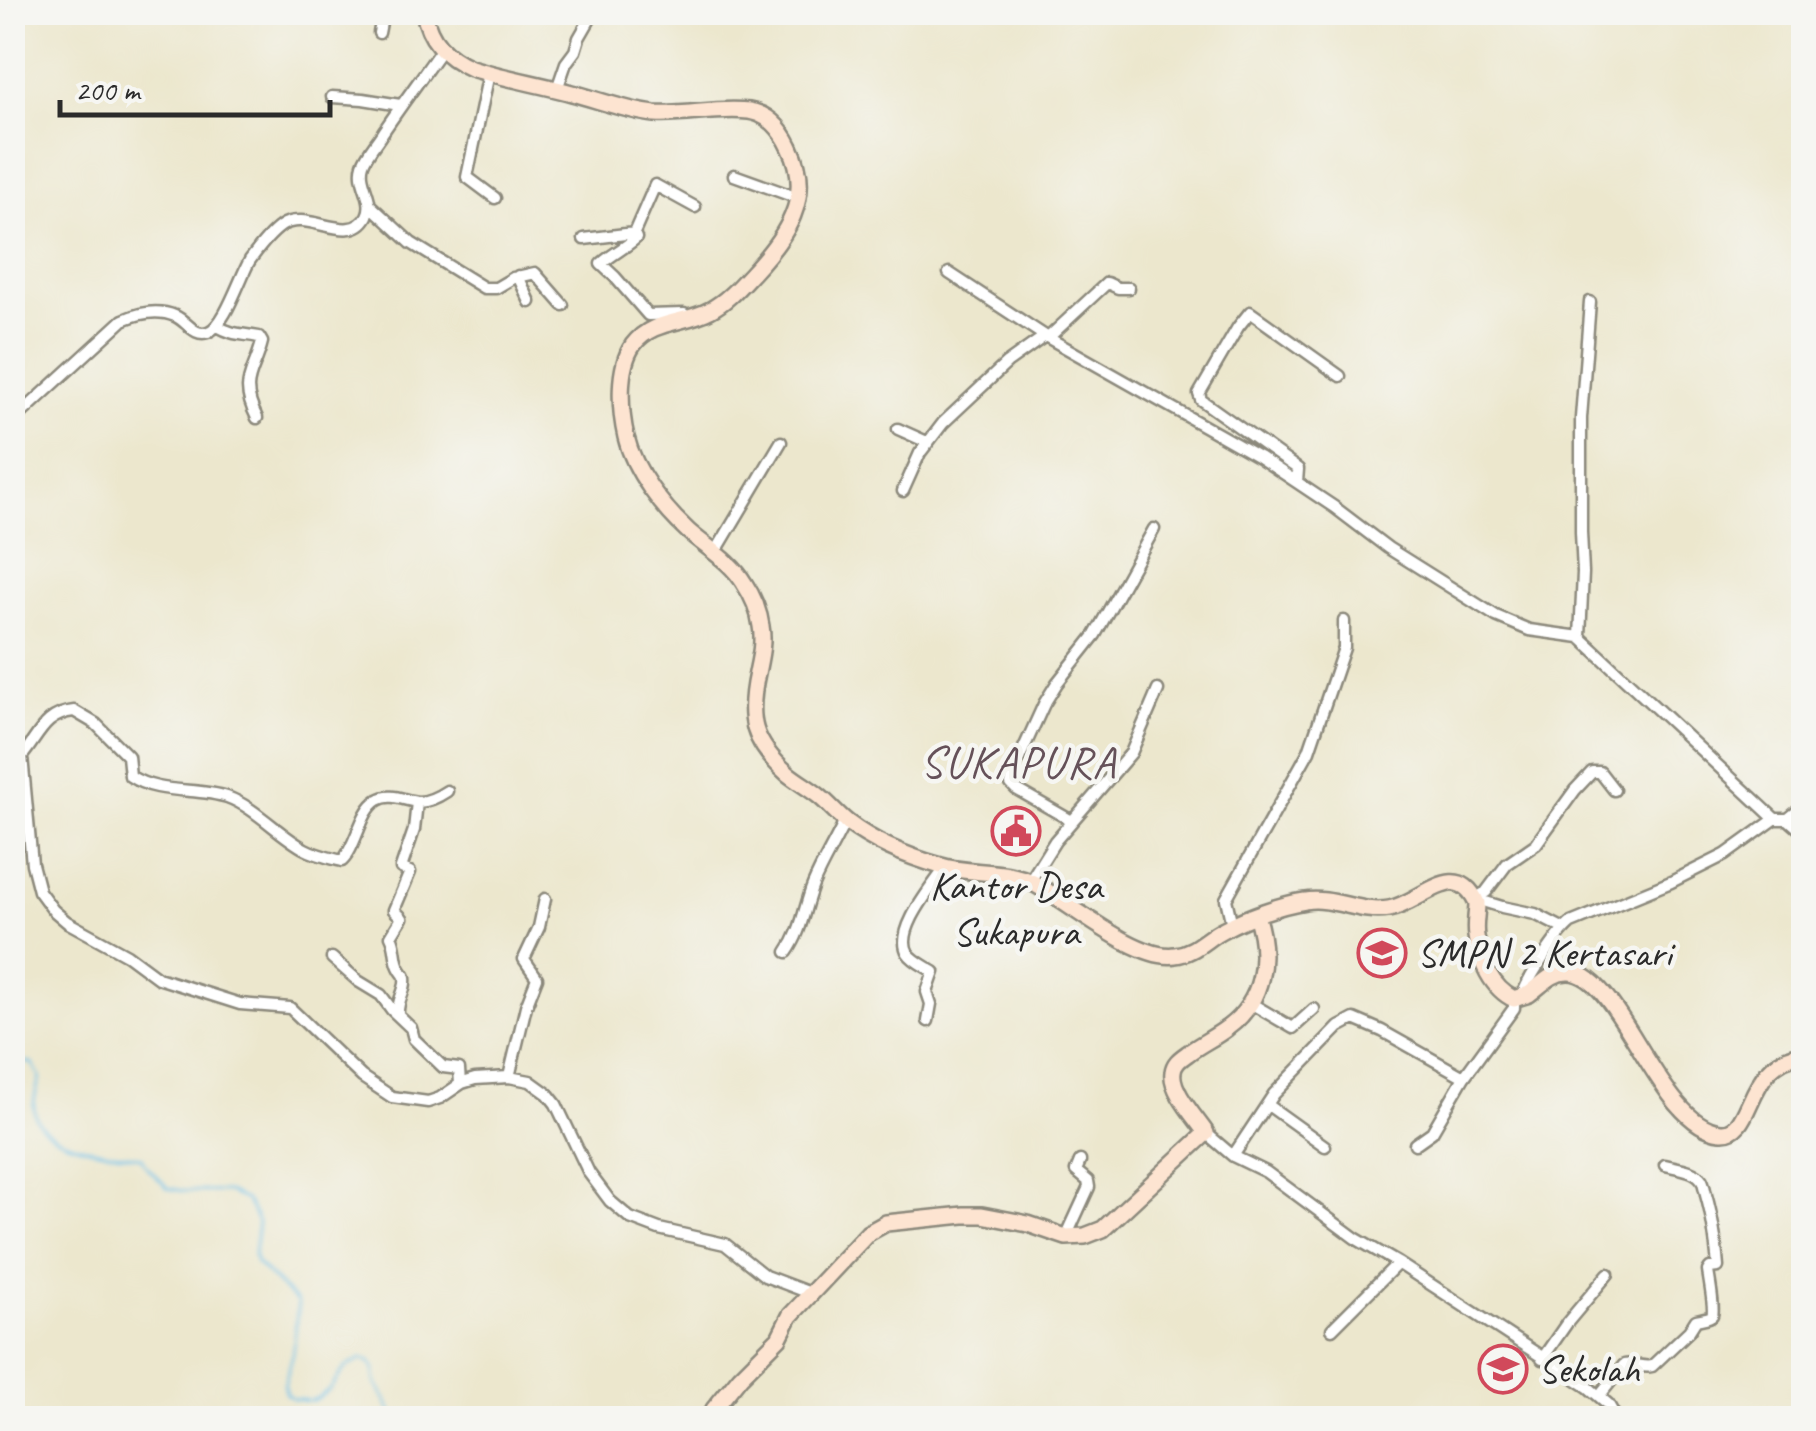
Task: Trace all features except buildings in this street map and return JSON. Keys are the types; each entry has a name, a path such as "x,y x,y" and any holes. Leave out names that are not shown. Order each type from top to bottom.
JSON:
{"main road":[{"path":"424,12 429,31 441,50 461,64 648,113 759,113 775,124 791,148 798,165 798,198 780,243 728,299 704,314 648,331 632,346 624,366 624,419 635,460 653,490 687,530 736,572 758,614 762,648 752,714 760,742 792,778 845,821 906,854 945,868 999,873 1030,882 1124,940 1163,956 1181,955 1232,925 1302,901 1391,908 1416,900 1446,882 1464,885 1476,898 1475,932 1496,986 1504,994 1518,997 1562,972 1587,977 1628,1028 1685,1114 1709,1130 1730,1132 1738,1127 1762,1078 1780,1060 1804,1054"},
{"path":"717,1418 714,1408 779,1338 790,1316 810,1293 868,1232 886,1223 964,1214 1028,1224 1066,1237 1085,1236 1103,1229 1206,1133 1176,1090 1172,1074 1176,1063 1236,1021 1252,1004 1263,957 1256,915"}],"street":[{"path":"379,33 383,12"},
{"path":"557,89 578,38 594,12"},
{"path":"441,50 364,160 361,180 370,205 411,243 484,288 496,288 505,281 535,273 563,305"},
{"path":"489,74 467,177 495,198"},
{"path":"332,97 400,105"},
{"path":"734,176 798,198"},
{"path":"694,207 656,185 634,233 636,238 601,264 648,315 695,316"},
{"path":"12,422 123,320 148,312 175,316 196,332 212,331 252,258 282,226 298,222 349,230 368,215 370,205"},
{"path":"584,238 634,233"},
{"path":"949,273 1047,337 1259,456 1388,548 1496,616 1529,630 1580,637 1775,819"},
{"path":"518,276 530,302"},
{"path":"903,491 927,442 1006,362 1047,337 1108,282 1128,288"},
{"path":"1580,637 1584,573 1581,418 1590,302"},
{"path":"1297,482 1298,469 1201,400 1199,394 1250,312 1340,376"},
{"path":"217,326 238,336 259,337 262,342 247,387 257,418"},
{"path":"898,428 927,442"},
{"path":"715,553 781,442"},
{"path":"1072,821 1016,789 1011,784 1013,772 1056,683 1095,635 1154,529"},
{"path":"1232,925 1228,893 1309,751 1344,648 1344,620"},
{"path":"1030,882 1055,841 1132,753 1158,690"},
{"path":"447,791 418,802 400,798 378,800 342,861 304,849 230,798 136,780 130,776 128,756 96,724 74,710 55,715 17,753 39,891 52,910 67,922 128,955 158,978 240,1004 290,1008 362,1078 392,1098 428,1102 475,1079 509,1077 530,1081 548,1094 562,1116 588,1173 610,1201 630,1218 725,1244 765,1276 810,1293"},
{"path":"1476,898 1486,892 1507,864 1536,844 1592,772 1600,772 1614,790"},
{"path":"398,1014 397,1004 406,986 391,936 402,918 394,910 410,872 401,868 414,830 418,802"},
{"path":"1415,1144 1432,1132 1464,1077 1564,929 1671,882 1725,854 1775,819 1788,819 1804,806"},
{"path":"1788,819 1804,833"},
{"path":"787,952 800,930 820,869 845,821"},
{"path":"928,1021 932,1004 927,992 934,972 910,956 904,935 945,868"},
{"path":"509,1077 537,978 524,960 538,927 544,898"},
{"path":"1476,898 1534,914 1564,929"},
{"path":"332,958 381,995 411,1028 414,1039 443,1067 460,1070 460,1084"},
{"path":"1252,1004 1293,1028 1314,1010"},
{"path":"1234,1156 1282,1085 1339,1028 1354,1020 1382,1031 1464,1077"},
{"path":"1268,1104 1326,1146"},
{"path":"1206,1133 1355,1238 1599,1396 1616,1418"},
{"path":"1066,1237 1089,1187 1088,1181 1076,1171 1080,1160"},
{"path":"1599,1396 1624,1365 1652,1366 1696,1320 1712,1314 1708,1271 1718,1264 1714,1221 1702,1180 1692,1172 1665,1165"},
{"path":"1332,1329 1398,1263"},
{"path":"1542,1359 1608,1274"}],"waterway":[{"path":"12,1060 32,1063 40,1077 34,1108 47,1132 77,1145 141,1157 168,1188 228,1192 246,1200 258,1222 256,1263 298,1303 293,1354 284,1386 287,1394 293,1399 318,1398 346,1367 362,1359 374,1368 376,1382 395,1418"}],"place":[{"name":"Kantor Desa Sukapura","path":"1016,831"},
{"name":"SMPN 2 Kertasari","path":"1382,953"},
{"name":"Sekolah","path":"1503,1369"}],"district":[{"name":"SUKAPURA","path":"1019,762"}]}
